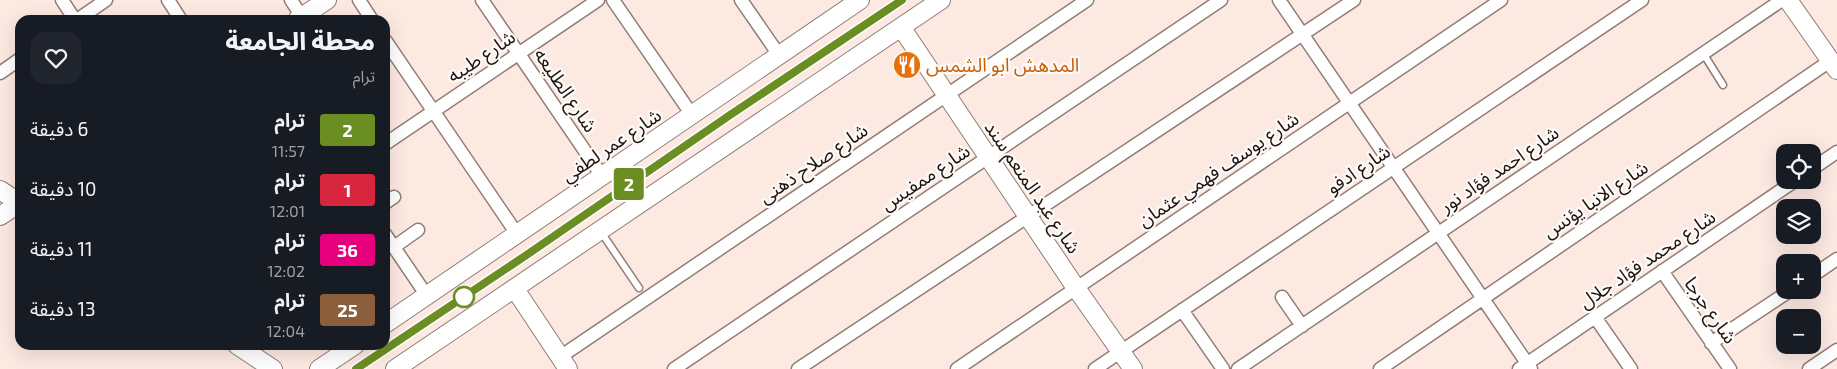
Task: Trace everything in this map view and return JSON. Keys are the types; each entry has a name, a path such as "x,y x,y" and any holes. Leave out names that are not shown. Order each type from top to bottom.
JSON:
{"street":[{"path":"62,0 72,15"},
{"path":"84,15 106,0"},
{"path":"168,0 178,15"},
{"path":"291,0 298,15"},
{"path":"304,15 327,0"},
{"path":"359,0 369,15"},
{"name":"شارع الطليعه","path":"482,0 602,176"},
{"name":"شارع طيبه","path":"390,141 598,0"},
{"path":"613,0 692,115"},
{"path":"741,0 779,55"},
{"name":"شارع عمر لطفي","path":"390,321 860,0"},
{"path":"394,369 941,0"},
{"name":"شارع صلاح ذهنى","path":"562,364 947,95 1087,0"},
{"name":"شارع ممفيس","path":"674,369 1221,0"},
{"path":"1280,0 1483,298 1526,367"},
{"path":"798,369 1354,0"},
{"name":"شارع يوسف فهمي عثمان","path":"957,369 1500,0"},
{"name":"شارع ادفو","path":"1095,369 1642,0"},
{"name":"شارع احمد فؤاد نور","path":"1238,369 1782,0"},
{"path":"1788,0 1834,66"},
{"name":"شارع عبد المنعم سند","path":"900,27 947,95 987,158 1133,369"},
{"path":"390,48 432,112 517,234"},
{"path":"0,73 15,62"},
{"name":"شارع الانبا يؤنس","path":"1380,369 1483,298 1834,66"},
{"path":"1821,163 1837,152"},
{"name":"شارع محمد فؤاد جلال","path":"1526,367 1595,317 1783,189"},
{"path":"0,190 15,200"},
{"path":"0,216 15,206"},
{"path":"394,247 418,230"},
{"path":"390,241 427,296"},
{"path":"1821,270 1837,260"},
{"name":"شارع جرجا","path":"1662,272 1730,369"},
{"path":"515,289 562,364"},
{"path":"1282,297 1302,326"},
{"path":"1711,342 1777,299"},
{"path":"1182,310 1223,369"},
{"path":"1595,317 1631,369"},
{"path":"244,350 273,369"},
{"path":"319,369 341,350"},
{"path":"1809,369 1837,350"}],"lane":[{"path":"1703,53 1723,85"},
{"path":"600,231 638,288"}],"tram line":[{"name":"2","path":"390,346 902,0"},
{"name":"2","path":"356,369 384,350"}],"place":[{"name":"المدهش ابو الشمس","path":"907,65"}]}
